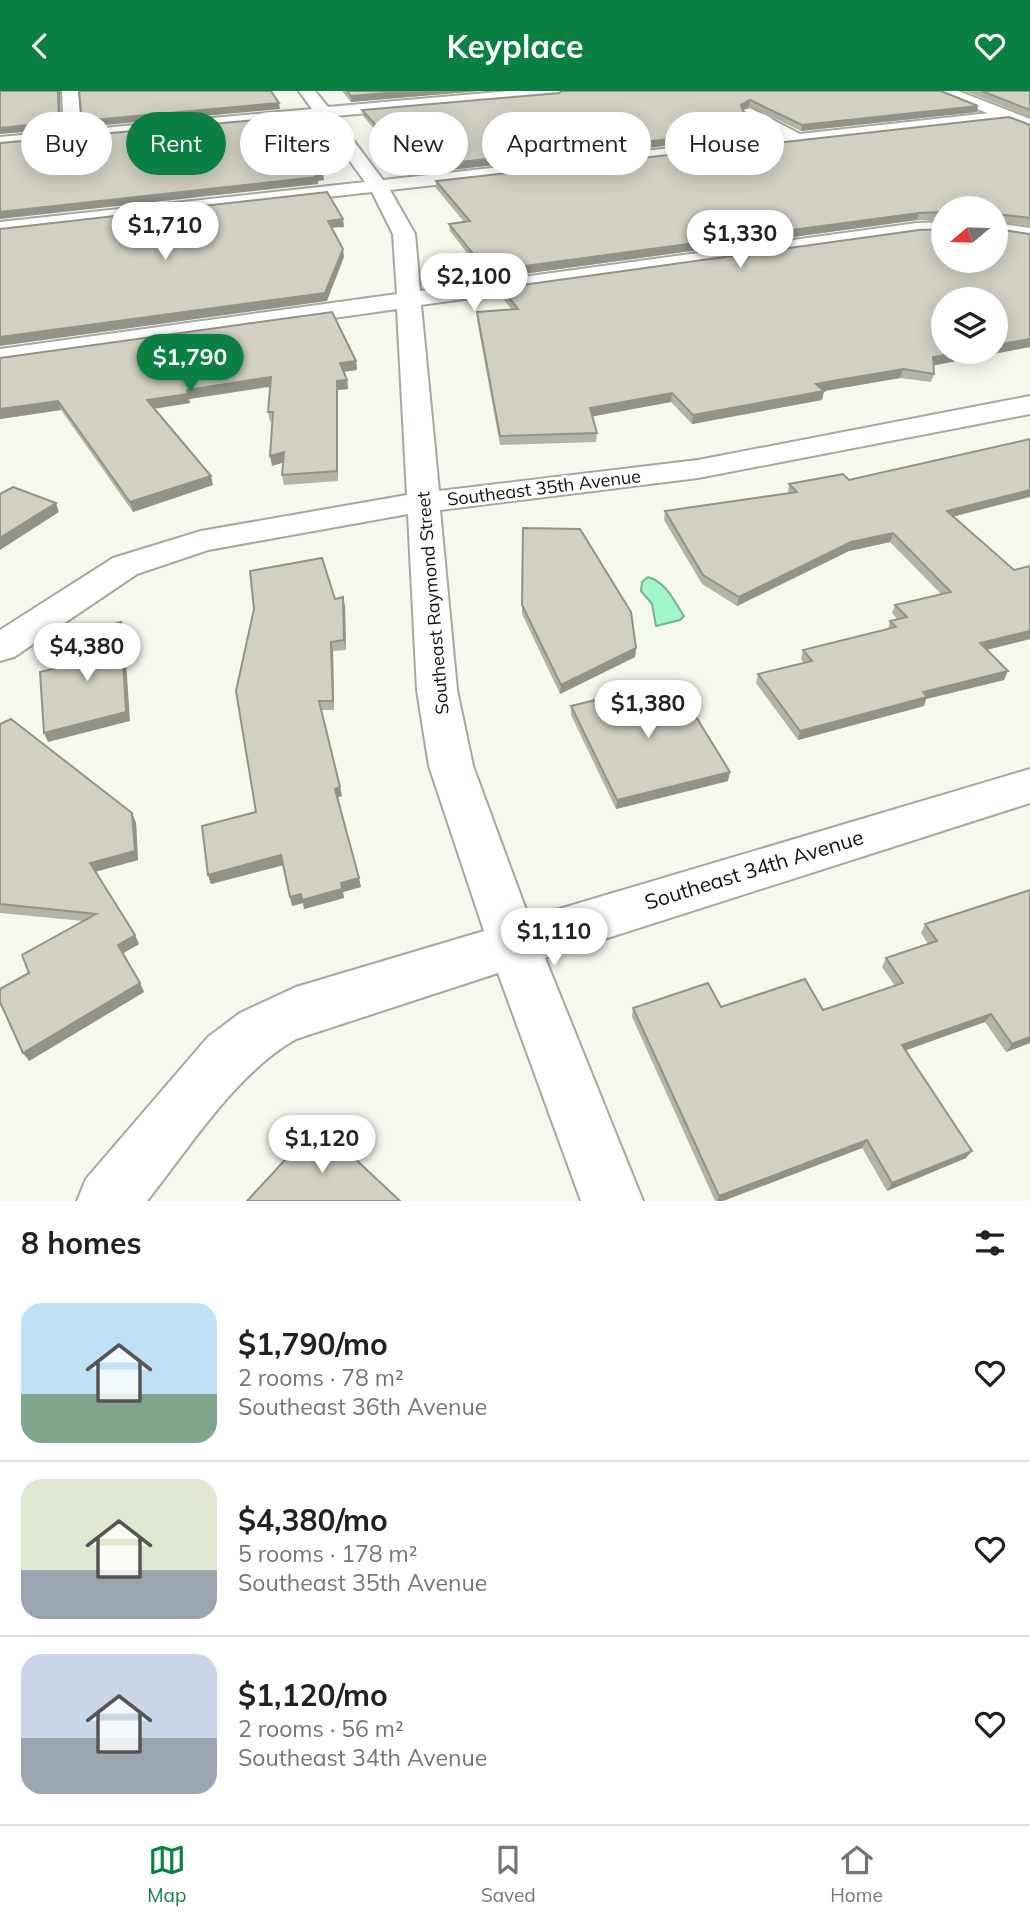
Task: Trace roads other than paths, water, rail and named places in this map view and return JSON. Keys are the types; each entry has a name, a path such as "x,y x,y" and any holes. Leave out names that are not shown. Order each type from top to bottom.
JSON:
{"street":[{"path":"70,91 71,112"},
{"name":"Southeast Raymond Street","path":"307,91 322,112"},
{"path":"334,112 559,91"},
{"path":"944,91 1030,125"},
{"path":"0,228 1007,116"},
{"path":"112,132 240,121"},
{"path":"784,132 797,139"},
{"path":"0,142 21,140"},
{"name":"Southeast Raymond Street","path":"355,155 393,208 404,234 438,689 451,766 513,943 612,1201"},
{"path":"0,357 931,229"},
{"path":"1008,230 1030,233"},
{"name":"Southeast 35th Avenue","path":"0,648 125,566 201,541 423,502 698,469 1030,405"},
{"name":"Southeast 34th Avenue","path":"108,1201 242,1041 296,1012 1030,786"}]}
